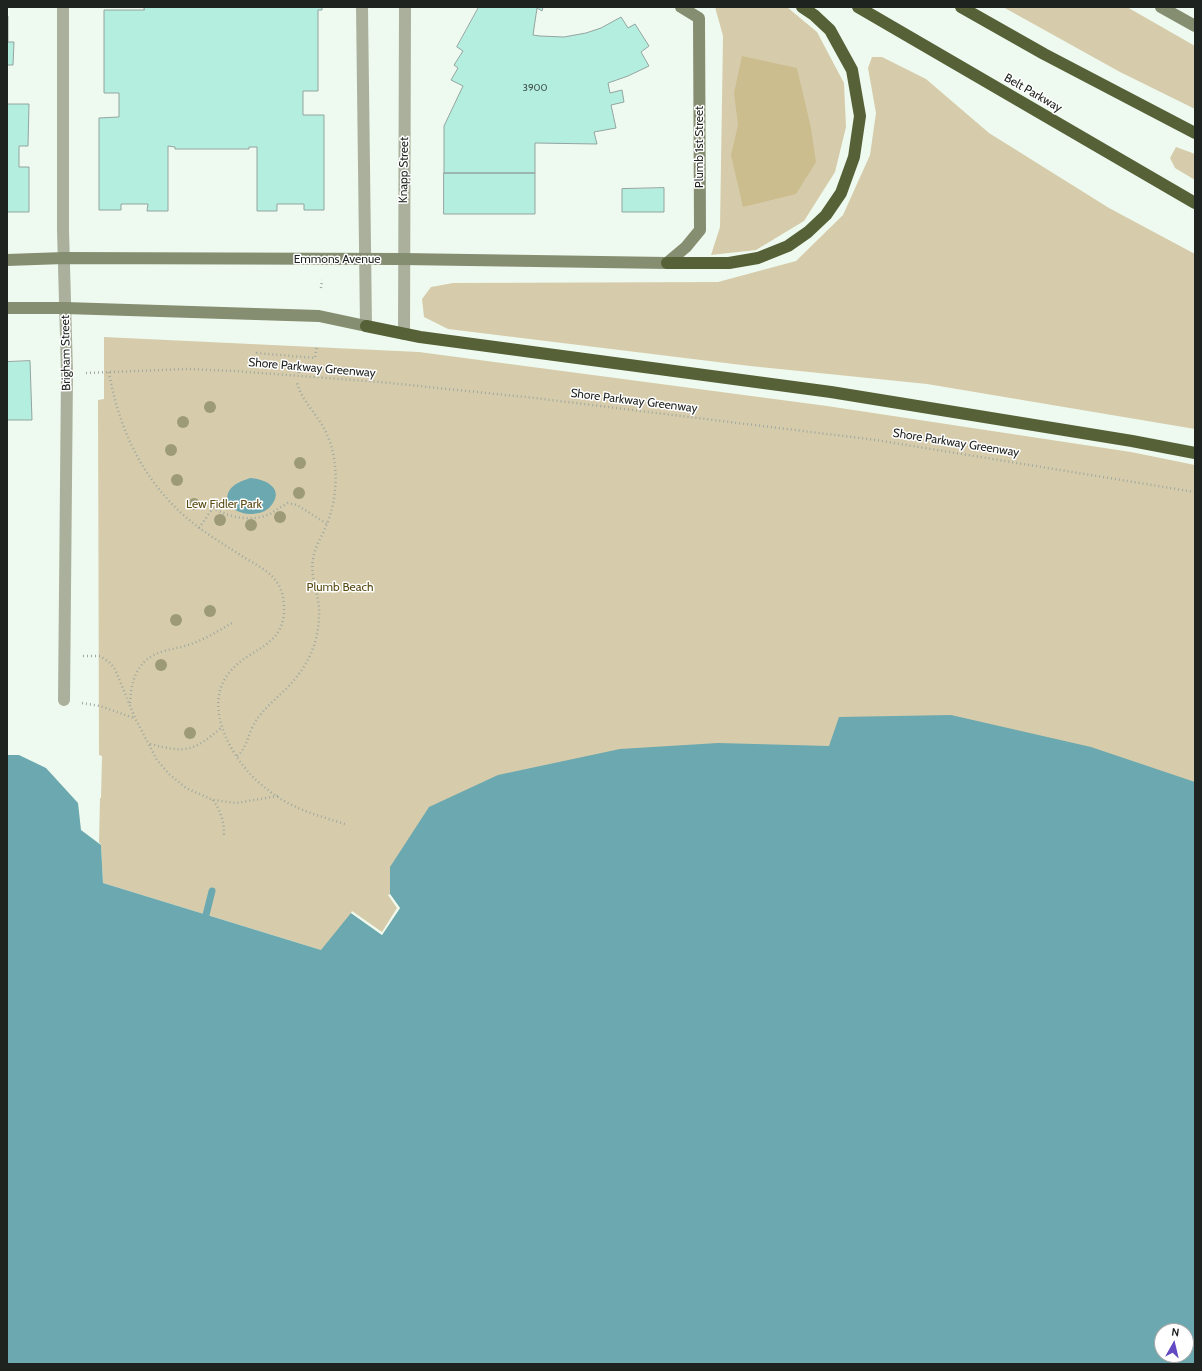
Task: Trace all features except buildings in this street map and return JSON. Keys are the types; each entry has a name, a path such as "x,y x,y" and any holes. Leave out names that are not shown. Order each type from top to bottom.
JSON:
{"highway":[{"path":"667,263 729,263 758,258 788,246 808,232 826,215 841,193 854,157 860,116 852,70 830,30 814,15 802,7"},
{"name":"Belt Parkway","path":"858,7 1195,203"},
{"path":"962,7 1044,54 1195,133"},
{"path":"366,326 420,338 831,392 1195,453"}],"main road":[{"name":"Plumb 1st Street","path":"667,263 686,247 700,230 699,18 681,7"},
{"path":"1161,7 1195,26"},
{"name":"Emmons Avenue","path":"7,260 64,258 403,259 667,263"},
{"path":"7,308 66,308 319,316 366,326"}],"street":[{"name":"Brigham Street","path":"62,7 63,230 67,373 64,700"},
{"path":"362,7 366,326"},
{"name":"Knapp Street","path":"404,334 403,259 406,7"}],"path":[{"path":"322,280 322,288"},
{"path":"299,373 299,369 256,362 257,354 315,358 317,345"},
{"name":"Shore Parkway Greenway","path":"67,373 188,369 234,371 387,383 535,398 876,440 1195,492"},
{"path":"109,372 113,398 131,445 157,488 176,508 199,528 260,567 273,577 281,588 284,609 283,620 279,632 272,641 244,658 235,666 228,673 222,683 217,704 218,714 222,727 237,756 254,779 278,796 300,808 344,824"},
{"path":"237,756 243,751 257,719 305,666 317,634 319,614 317,592 313,575 313,559 332,510 336,486 335,466 331,447 324,428 300,392 297,383"},
{"path":"199,528 213,508 229,516 250,518 269,514 288,503 297,505 327,524"},
{"path":"130,706 132,680 139,666 147,659 160,652 201,640 232,623"},
{"path":"100,656 109,662 115,669 135,718 157,760 169,774 186,788 213,800 236,803 278,796"},
{"path":"100,706 135,718"},
{"path":"149,743 166,748 184,749 200,744 222,727"},
{"path":"213,800 223,818 224,835"}],"green space":[{"path":"715,7 787,7 817,32 844,83 846,127 835,172 804,221 756,250 711,255 720,227 723,36"},
{"path":"1003,7 1127,7 1195,46 1195,109 1120,72"},
{"path":"872,57 882,57 926,79 989,133 1109,208 1195,254 1195,429 927,384 750,366 448,329 424,317 422,299 431,287 453,283 718,282 796,261 843,215 870,155 876,113 868,68"},
{"path":"1176,147 1195,154 1195,180 1175,168 1170,158"},
{"name":"Plumb Beach","path":"104,337 419,352 827,406 1131,452 1195,465 1195,1171 321,950 103,883 101,845 99,842 102,756 99,755 98,400 104,399"}],"shaded area":[{"path":"742,56 797,68 811,128 816,162 796,194 743,207 731,155 738,125 734,93"}],"water":[{"path":"250,478 262,480 268,483 275,490 276,495 270,507 262,512 253,514 243,513 234,509 230,506 227,497 233,486"},
{"path":"951,715 1091,747 1195,782 1195,1364 7,1364 7,755 19,755 46,768 78,803 81,830 101,845 103,883 321,950 351,913 382,935 400,908 390,894 390,867 429,807 498,775 620,749 718,743 829,746 839,717"}],"pier":[{"path":"390,894 400,908 382,935 351,913 352,911 382,932 397,908 388,895"}],"waterway":[{"path":"206,915 212,891"}],"park label":[{"name":"Lew Fidler Park","path":"224,504"}]}
